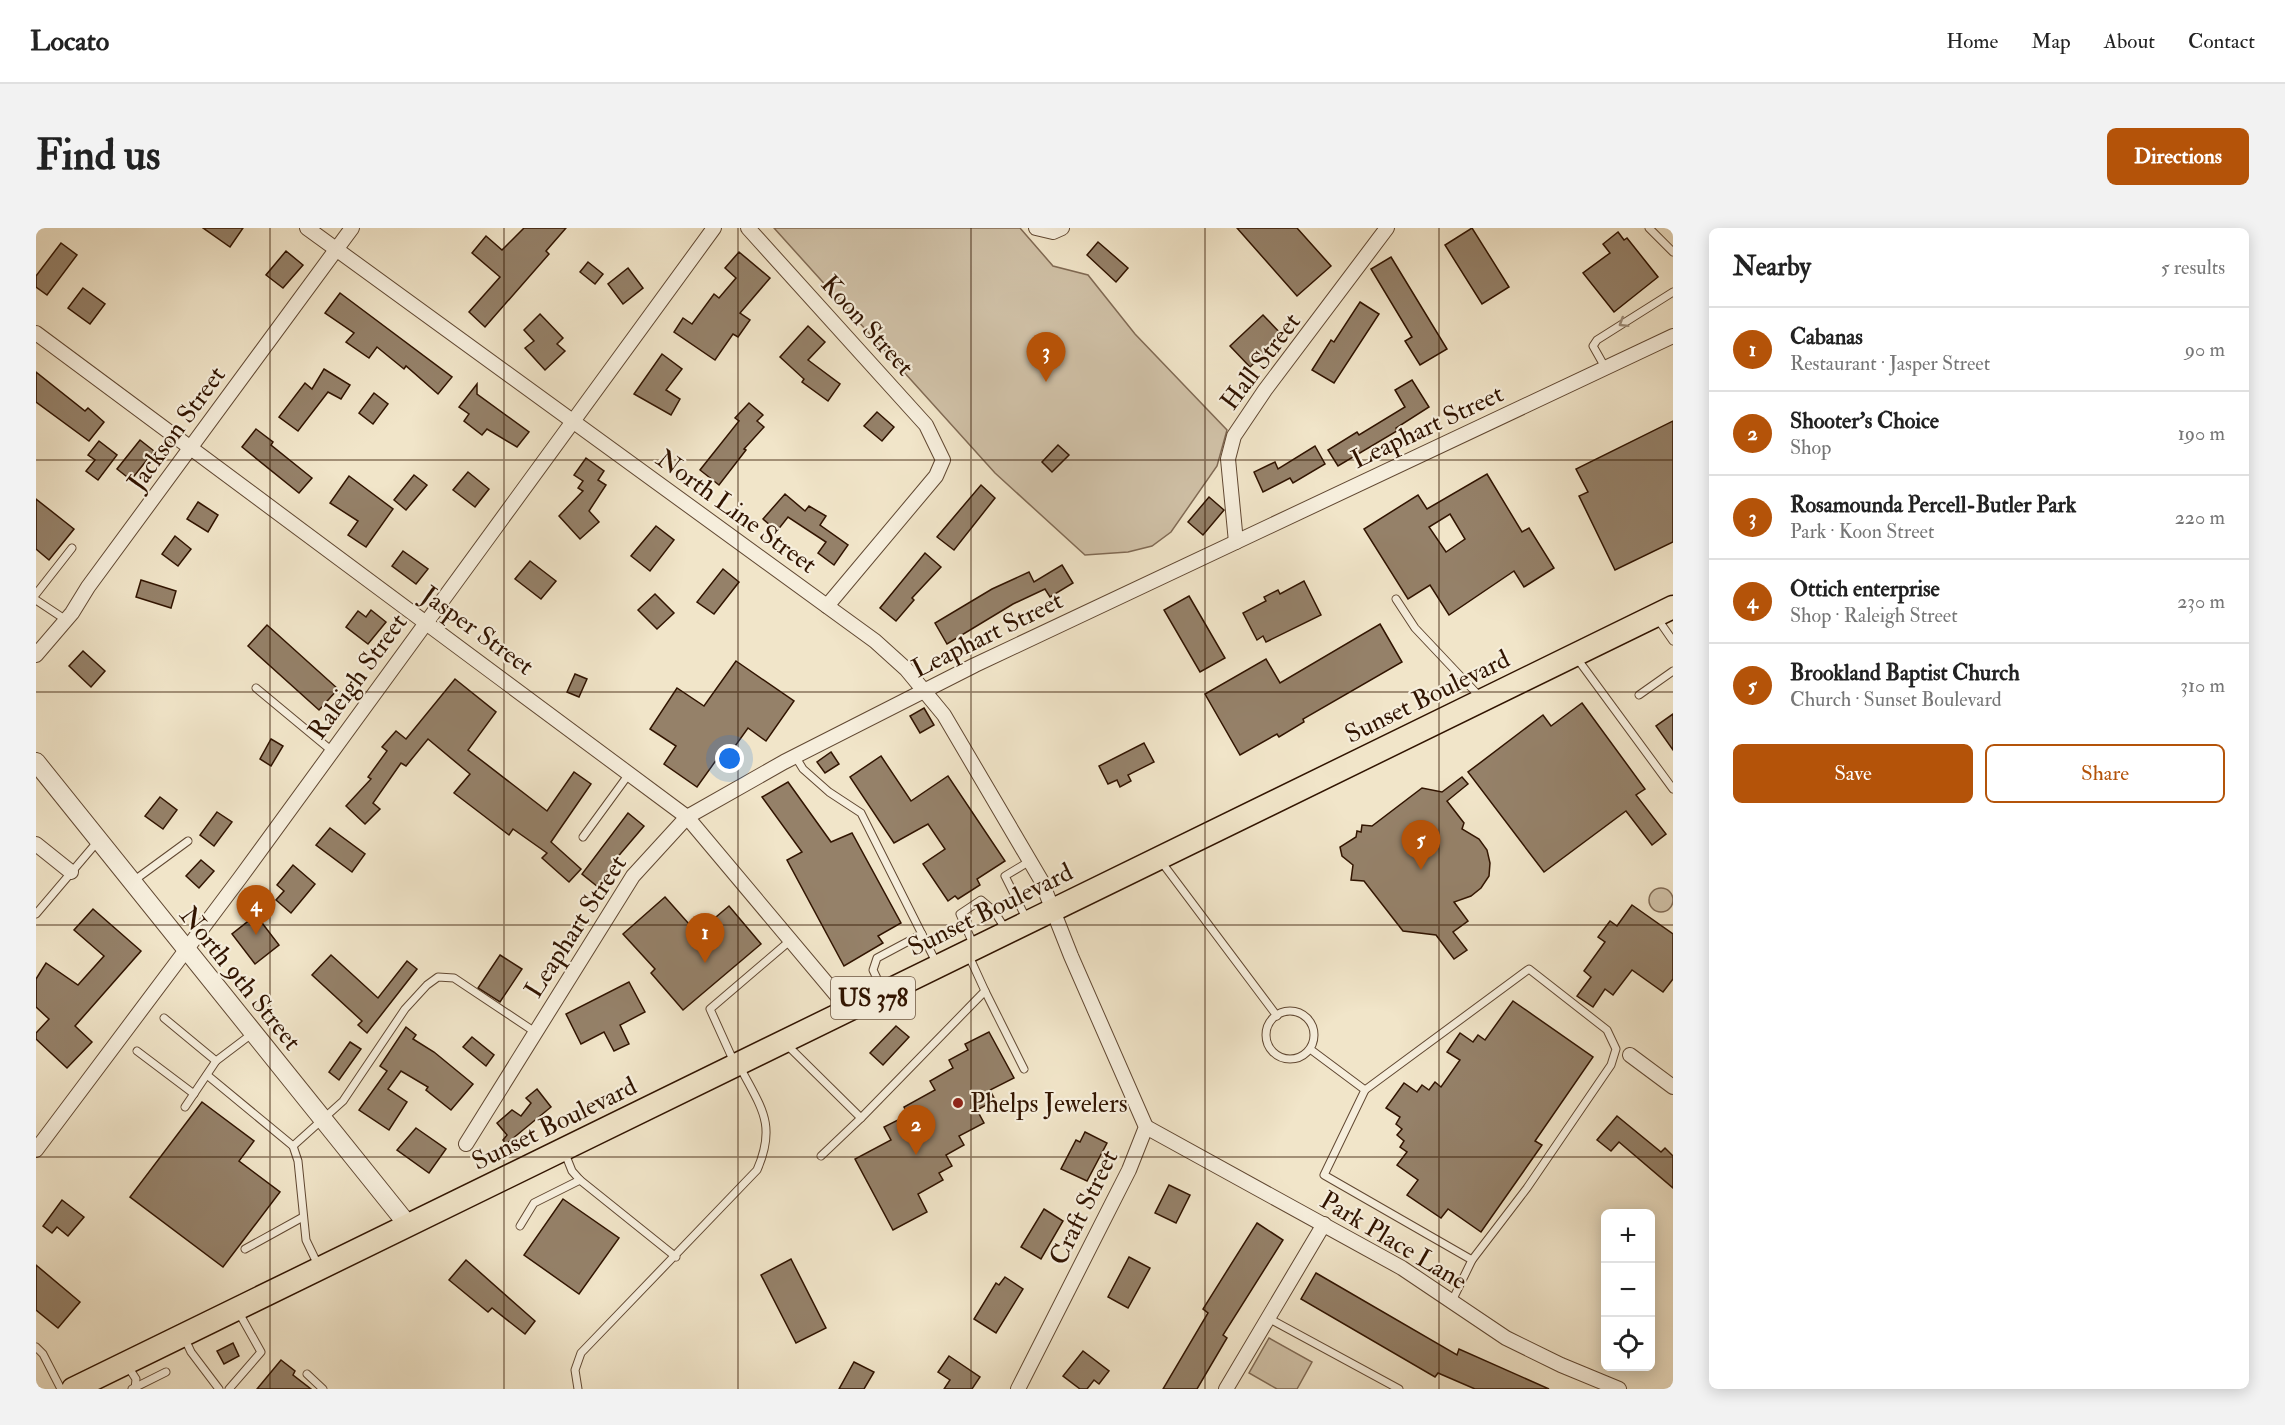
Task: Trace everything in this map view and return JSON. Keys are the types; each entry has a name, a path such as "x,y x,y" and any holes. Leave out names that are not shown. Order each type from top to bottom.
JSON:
{"main road":[{"name":"Sunset Boulevard","path":"74,1389 1664,612"}],"street":[{"name":"North Line Street","path":"307,228 874,641 926,690 944,715 1041,880 1053,910"},
{"name":"Jackson Street","path":"36,655 66,621 88,587 352,228"},
{"name":"Raleigh Street","path":"36,1150 186,950 714,228"},
{"name":"Koon Street","path":"748,228 926,425 943,460 936,476 827,606"},
{"path":"1036,228 1058,230"},
{"name":"Hall Street","path":"1236,542 1228,459 1234,436 1265,390 1387,228"},
{"name":"Jasper Street","path":"36,333 687,817 792,939 849,1010"},
{"name":"Leaphart Street","path":"466,1144 633,876 687,817 795,756 975,664 1673,336"},
{"name":"North 9th Street","path":"36,762 408,1225"},
{"path":"36,844 72,872"},
{"name":"Craft Street","path":"1018,1389 1129,1170 1146,1127 1053,910"},
{"path":"1630,1055 1673,1087"},
{"name":"Park Place Lane","path":"1146,1127 1402,1268 1506,1338 1596,1385 1619,1389"},
{"path":"1226,1389 1324,1224"}],"lane":[{"path":"1649,228 1673,252"},
{"path":"1606,369 1593,346 1597,340 1673,292"},
{"path":"36,594 72,548"},
{"path":"1396,599 1416,628 1482,700"},
{"path":"36,600 66,621"},
{"path":"1664,612 1673,641"},
{"path":"1575,655 1673,789"},
{"path":"1639,695 1673,671"},
{"path":"256,688 332,751"},
{"path":"795,756 803,769 829,792 861,813 939,966"},
{"path":"583,837 629,774"},
{"path":"36,914 98,841"},
{"path":"132,882 188,841"},
{"path":"1159,858 1277,1016"},
{"path":"1028,922 1005,876 1030,861"},
{"path":"1007,933 994,911 981,900 960,914 985,991 1024,1069"},
{"path":"884,993 873,970 877,958 922,934"},
{"path":"578,1389 575,1370 581,1353 744,1187 757,1170 765,1152 768,1136 766,1119 710,1009 792,939"},
{"path":"1452,1301 1472,1260 1527,1188 1611,1065 1616,1049 1607,1030 1529,969 1365,1090 1324,1175 1472,1260"},
{"path":"293,1146 324,1120 358,1080 372,1055 405,1009 427,985 438,977 454,978 535,1032"},
{"path":"821,1156 985,991"},
{"path":"1293,1012 1308,1019 1314,1034 1310,1049 1296,1058 1281,1058 1275,1054 1267,1041 1268,1027 1277,1016 1293,1012"},
{"path":"164,1018 216,1061"},
{"path":"185,1107 216,1061 253,1033"},
{"path":"784,1042 861,1118"},
{"path":"1310,1049 1365,1090"},
{"path":"136,1051 194,1094"},
{"path":"207,1075 293,1146 298,1161 306,1240 320,1268"},
{"path":"564,1150 572,1171 580,1180 676,1257"},
{"path":"520,1226 534,1203 580,1180"},
{"path":"245,1249 303,1217"},
{"path":"229,1389 261,1352 237,1309"},
{"path":"1268,1318 1399,1389"},
{"path":"183,1335 191,1352 219,1389"},
{"path":"36,1347 43,1354 61,1389"},
{"path":"126,1363 136,1379 134,1388"},
{"path":"134,1388 166,1372"},
{"path":"307,1374 323,1389"}],"shaded area":[{"path":"774,228 1020,228 1053,266 1088,275 1135,334 1227,430 1217,466 1171,532 1152,546 1128,552 1085,555 995,473"},
{"path":"1661,888 1669,892 1673,900 1669,908 1661,912 1653,908 1649,900 1653,892"},
{"path":"1269,1338 1312,1362 1297,1389 1277,1389 1249,1373"}],"building":[{"path":"203,228 243,228 230,247"},
{"path":"524,228 566,228 546,251 549,254 485,327 469,312 500,277 472,253 486,236 502,250"},
{"path":"1237,228 1297,228 1331,266 1297,296"},
{"path":"1472,228 1509,287 1482,304 1445,245"},
{"path":"1618,232 1624,240 1627,238 1658,277 1614,312 1583,273 1610,253 1603,244"},
{"path":"1098,242 1128,268 1116,282 1087,255"},
{"path":"61,243 77,255 47,295 36,287 36,276"},
{"path":"286,251 303,265 283,288 266,275"},
{"path":"739,252 770,278 740,313 750,320 738,337 733,334 715,360 674,332 683,318 692,324 714,294 719,298 736,278 725,268"},
{"path":"1391,257 1447,349 1420,365 1405,341 1412,337 1371,269"},
{"path":"588,262 603,274 595,284 580,272"},
{"path":"628,268 643,288 623,304 608,284"},
{"path":"83,288 105,304 90,324 68,308"},
{"path":"340,293 452,377 438,394 406,366 404,369 377,347 369,358 346,342 354,333 325,313"},
{"path":"1360,302 1379,314 1334,383 1312,370 1331,340 1334,342"},
{"path":"540,314 563,338 557,344 565,351 545,370 525,348 534,341 524,330"},
{"path":"1263,315 1283,336 1250,367 1230,346"},
{"path":"808,326 825,342 808,360 840,384 828,401 802,382 804,379 780,357"},
{"path":"662,354 682,369 666,390 680,399 671,415 634,394"},
{"path":"324,369 350,385 341,399 328,392 298,431 279,417 305,383 312,389"},
{"path":"36,372 85,411 88,408 104,422 89,441 36,402"},
{"path":"1412,380 1429,407 1396,428 1397,431 1338,466 1328,450 1357,432 1359,435 1405,407 1395,390"},
{"path":"477,384 477,394 529,432 517,447 487,429 482,435 464,421 469,414 459,407"},
{"path":"374,393 388,404 373,424 359,413"},
{"path":"749,403 763,415 757,421 764,427 744,449 746,450 719,485 700,470 739,421 735,418"},
{"path":"877,412 894,427 882,441 864,426"},
{"path":"1673,421 1673,542 1615,570 1579,496 1588,492 1576,469"},
{"path":"256,429 273,442 271,445 312,478 299,493 242,447"},
{"path":"140,440 154,451 131,480 117,469"},
{"path":"99,441 117,455 98,480 86,471 95,460 88,455"},
{"path":"1058,445 1069,455 1052,472 1042,462"},
{"path":"1315,446 1325,464 1293,483 1290,478 1263,492 1254,472 1275,462 1278,469"},
{"path":"586,458 604,471 598,480 606,485 589,511 599,522 580,539 559,516 583,491 578,488 583,481 574,475"},
{"path":"468,472 489,489 475,507 453,490"},
{"path":"1487,474 1522,532 1529,528 1554,568 1524,587 1514,571 1449,615 1430,585 1408,599 1364,529 1418,495 1427,509","holes":["1450,514 1465,539 1446,552 1429,527"]},
{"path":"414,475 427,485 406,510 394,500"},
{"path":"349,476 393,509 366,547 348,535 358,521 330,503"},
{"path":"981,485 995,498 954,550 937,537"},
{"path":"785,494 805,511 809,506 826,516 820,525 848,545 834,565 818,553 826,542 788,517 777,531 763,519"},
{"path":"1209,497 1224,510 1203,535 1188,522"},
{"path":"36,499 74,529 49,560 36,549"},
{"path":"198,502 218,515 208,532 187,519"},
{"path":"656,526 674,540 650,571 631,556"},
{"path":"175,536 191,549 178,566 162,554"},
{"path":"403,551 428,569 416,584 392,566"},
{"path":"925,553 941,567 912,598 914,600 896,621 880,608"},
{"path":"530,561 556,581 541,599 515,579"},
{"path":"1062,565 1073,583 1050,597 1045,589 1013,604 947,644 935,623 992,589 1029,572 1034,582"},
{"path":"723,569 739,582 714,614 697,602"},
{"path":"141,580 176,591 171,608 136,597"},
{"path":"1304,581 1321,615 1266,642 1263,636 1257,640 1243,613 1266,601 1264,597 1278,590 1280,594"},
{"path":"655,594 674,613 657,629 638,610"},
{"path":"1189,596 1225,658 1200,672 1164,610"},
{"path":"371,610 386,622 368,644 346,627 358,611 366,617"},
{"path":"1380,624 1402,662 1303,719 1304,722 1279,737 1277,734 1240,755 1205,694 1266,659 1280,683"},
{"path":"267,625 338,689 319,710 248,646"},
{"path":"83,651 105,671 91,687 69,666"},
{"path":"736,661 794,701 766,741 748,728 723,763 717,759 697,787 664,764 676,746 650,729 677,688 704,706"},
{"path":"575,674 587,679 579,697 567,692"},
{"path":"455,679 496,712 468,750 547,811 574,772 591,784 551,842 581,869 569,882 542,858 547,853 513,829 509,835 454,793 470,774 428,739 406,766 401,763 373,803 380,809 365,824 346,806 371,779 368,777 387,751 382,747 396,731 406,739"},
{"path":"1582,703 1645,789 1636,795 1666,834 1652,845 1626,811 1544,872 1468,772 1543,715 1551,726"},
{"path":"924,708 934,725 920,733 910,716"},
{"path":"1673,714 1673,750 1656,726"},
{"path":"271,739 283,746 271,766 260,759"},
{"path":"1144,743 1154,762 1128,775 1131,781 1120,787 1117,780 1108,784 1099,766"},
{"path":"831,752 839,764 825,773 817,762"},
{"path":"881,756 911,801 948,776 1005,861 977,879 980,885 958,899 955,896 948,901 923,864 945,849 928,824 894,843 850,777"},
{"path":"1462,777 1468,784 1447,801 1464,823 1462,829 1479,839 1487,850 1490,863 1489,876 1481,888 1471,896 1454,902 1468,921 1453,932 1467,950 1454,959 1436,935 1403,931 1364,881 1351,880 1353,865 1342,856 1340,847 1356,837 1357,831 1361,832 1362,825 1372,826 1422,788 1442,792"},
{"path":"788,782 831,842 852,833 901,923 878,936 883,943 844,966 787,860 802,852 762,797"},
{"path":"160,797 177,810 163,829 145,816"},
{"path":"217,812 232,822 214,846 200,835"},
{"path":"628,813 644,826 615,860 618,862 598,887 582,874"},
{"path":"330,828 365,854 352,872 316,845"},
{"path":"201,860 214,871 199,888 186,876"},
{"path":"293,865 315,884 291,913 276,900 284,891 277,885"},
{"path":"665,897 697,933 729,906 761,944 683,1010 651,973 655,969 623,934"},
{"path":"1632,905 1673,934 1673,979 1663,992 1632,970 1613,995 1605,989 1593,1007 1577,996 1591,977 1584,971 1605,942 1598,937 1610,921 1617,926"},
{"path":"93,909 141,951 75,1026 92,1042 67,1068 36,1039 36,1033 49,1019 36,1007 36,979 46,963 78,985 104,956 74,930"},
{"path":"256,915 279,945 255,964 232,934"},
{"path":"331,955 378,998 407,961 417,969 367,1033 358,1025 362,1021 312,975"},
{"path":"500,955 522,969 500,1002 478,988"},
{"path":"629,982 645,1012 620,1025 629,1044 614,1051 604,1032 581,1044 566,1014"},
{"path":"1513,1001 1593,1057 1535,1141 1542,1145 1481,1232 1448,1209 1441,1218 1407,1195 1418,1180 1397,1165 1407,1152 1400,1147 1404,1141 1397,1135 1402,1129 1396,1124 1400,1117 1386,1108 1404,1083 1417,1092 1422,1085 1429,1090 1435,1082 1441,1087 1460,1060 1447,1052 1460,1033 1473,1042 1478,1035 1485,1040"},
{"path":"896,1026 909,1037 883,1065 870,1053"},
{"path":"406,1027 416,1035 413,1039 434,1052 473,1084 451,1110 426,1090 428,1087 401,1071 388,1089 407,1102 389,1130 359,1110 387,1071 380,1066"},
{"path":"989,1032 1014,1078 990,1090 995,1100 977,1110 984,1123 959,1136 964,1145 946,1155 952,1166 939,1173 943,1180 918,1194 927,1212 893,1230 855,1159 891,1140 884,1127 908,1115 904,1107 935,1090 930,1081 953,1068 949,1060 968,1050 965,1044"},
{"path":"472,1037 494,1055 486,1066 463,1047"},
{"path":"350,1042 361,1049 339,1080 329,1072"},
{"path":"537,1089 551,1107 506,1144 503,1140 507,1135 497,1123 512,1110 521,1116 531,1103 526,1098"},
{"path":"202,1102 254,1141 239,1161 280,1192 223,1267 130,1197"},
{"path":"1617,1116 1661,1152 1665,1148 1673,1156 1673,1188 1619,1142 1611,1151 1597,1140"},
{"path":"416,1128 446,1149 429,1173 397,1150"},
{"path":"1085,1132 1107,1143 1087,1181 1061,1169 1076,1140 1080,1142"},
{"path":"1169,1185 1190,1195 1176,1223 1155,1213"},
{"path":"563,1199 619,1238 579,1294 524,1255"},
{"path":"62,1200 84,1217 68,1236 57,1227 52,1233 43,1226"},
{"path":"1044,1209 1063,1221 1041,1259 1021,1247"},
{"path":"1257,1223 1283,1240 1223,1335 1227,1338 1197,1389 1163,1389 1208,1313 1203,1309"},
{"path":"1129,1257 1150,1268 1128,1308 1108,1297"},
{"path":"791,1259 826,1328 796,1343 761,1275"},
{"path":"466,1260 535,1321 525,1334 492,1308 488,1312 449,1280"},
{"path":"36,1265 80,1302 58,1328 36,1310"},
{"path":"1316,1273 1457,1355 1459,1349 1549,1389 1475,1389 1438,1373 1435,1377 1301,1299"},
{"path":"1005,1277 1023,1289 996,1333 974,1319 996,1283 999,1285"},
{"path":"233,1343 239,1356 224,1364 217,1351"},
{"path":"1083,1351 1109,1371 1099,1384 1094,1380 1087,1389 1080,1389 1063,1376"},
{"path":"949,1356 980,1377 972,1389 944,1389 950,1380 938,1372"},
{"path":"281,1360 295,1371 293,1375 311,1389 257,1389"},
{"path":"854,1362 874,1372 864,1389 839,1389"}],"place":[{"name":"Rosamounda Percell-Butler Park","path":"1046,382"},
{"name":"Brookland Baptist Church","path":"1421,870"},
{"name":"Ottich enterprise","path":"256,935"},
{"name":"Cabanas","path":"705,963"},
{"name":"Phelps Jewelers","path":"958,1103"},
{"name":"Shooter's Choice","path":"916,1155"}]}
